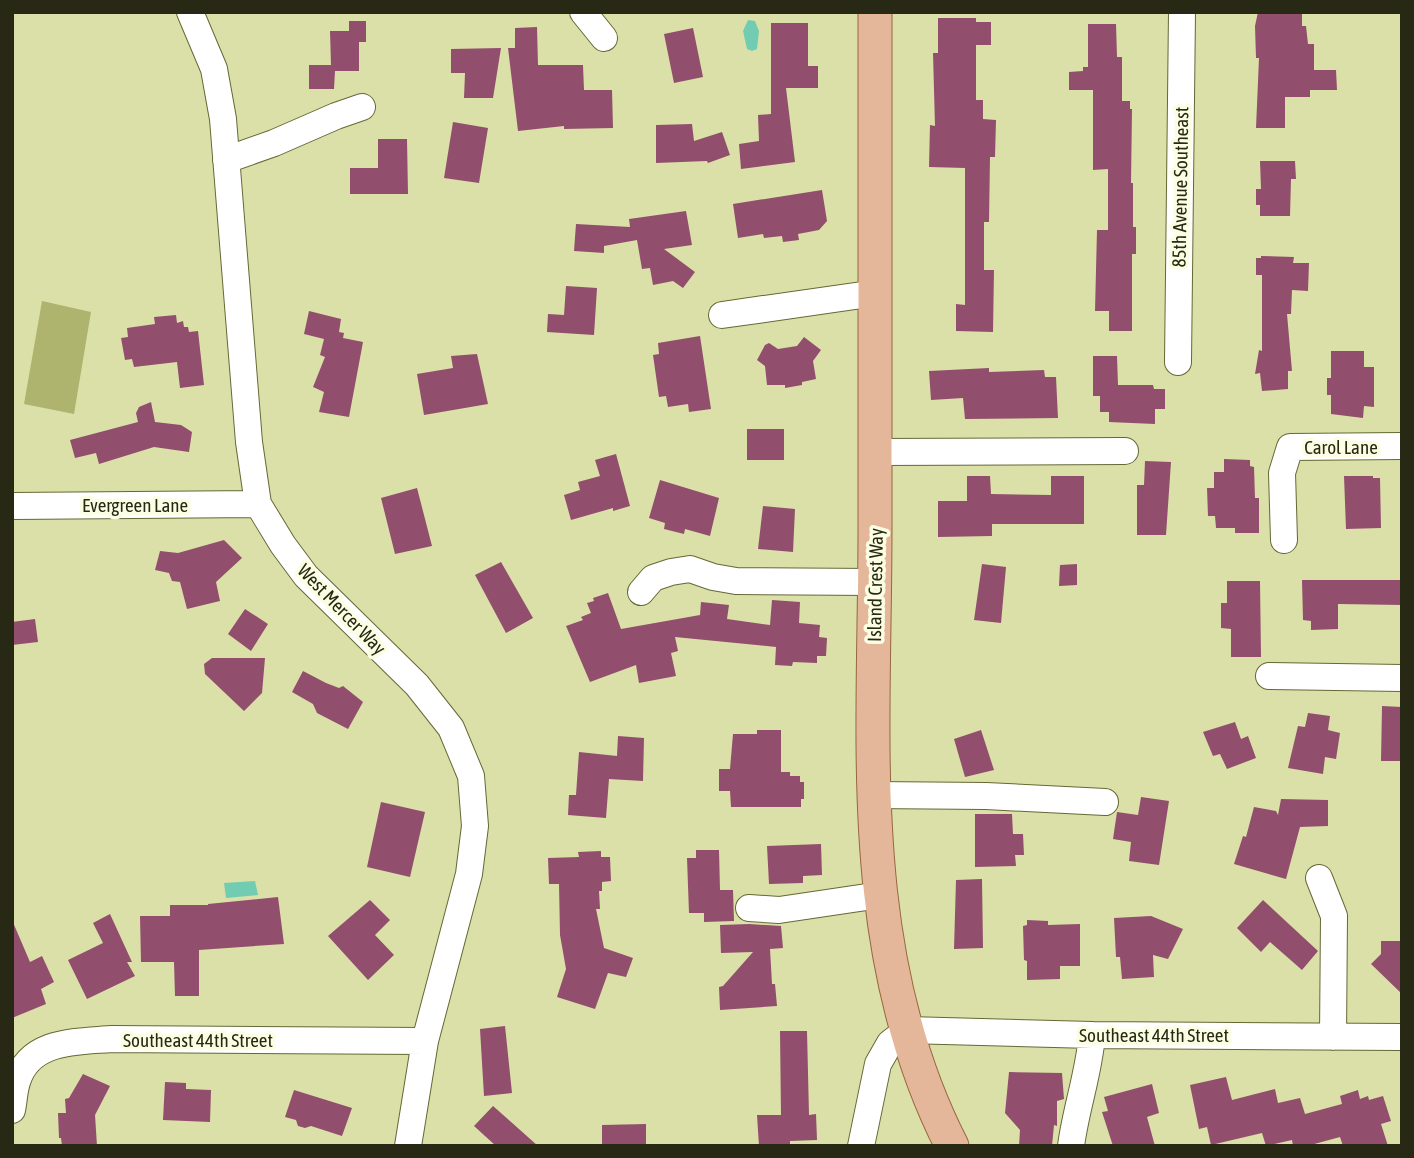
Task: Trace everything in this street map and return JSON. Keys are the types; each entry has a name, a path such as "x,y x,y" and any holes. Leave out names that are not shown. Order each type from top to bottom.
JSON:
{"main road":[{"name":"Island Crest Way","path":"875,12 876,452 872,795 880,895 907,1030 936,1115 952,1146"}],"street":[{"path":"583,12 604,38"},
{"name":"85th Avenue Southeast","path":"1178,362 1182,12"},
{"name":"West Mercer Way","path":"198,17 214,69 223,119 249,442 258,504 306,576 417,685 451,728 471,776 475,826 469,874 425,1041 408,1146"},
{"path":"226,160 274,144 335,116 362,107"},
{"path":"722,315 876,293"},
{"name":"Carol Lane","path":"1284,540 1282,474 1290,447 1402,446"},
{"path":"876,452 1125,451"},
{"name":"Evergreen Lane","path":"12,506 258,504"},
{"path":"641,592 653,578 690,569 736,581 875,582"},
{"path":"1269,676 1402,678"},
{"path":"872,795 986,796 1105,802"},
{"path":"1319,878 1334,916 1333,1037"},
{"path":"749,908 779,910 880,895"},
{"path":"861,1146 878,1064 891,1043 907,1030"},
{"name":"Southeast 44th Street","path":"907,1030 1092,1035 1402,1037"},
{"path":"1071,1146 1074,1120 1088,1073 1092,1035"},
{"name":"Southeast 44th Street","path":"12,1110 17,1081 25,1065 40,1050 63,1043 111,1039 425,1041"}],"green space":[{"path":"42,301 91,312 74,414 24,404"}],"water":[{"path":"748,20 755,21 759,31 757,49 752,51 747,49 743,31"},
{"path":"255,881 258,895 226,898 224,883"}],"building":[{"path":"1258,12 1302,12 1302,26 1306,26 1308,44 1314,44 1314,70 1336,70 1337,90 1310,90 1310,97 1285,97 1285,128 1256,128 1259,58 1256,58 1255,26"},
{"path":"938,18 976,18 976,22 991,22 991,45 976,45 976,100 983,100 983,119 996,120 995,157 990,157 989,222 984,222 984,270 994,270 993,332 956,331 956,304 965,305 965,168 929,167 930,125 935,126 933,53 938,53"},
{"path":"349,21 366,21 366,42 359,42 359,71 335,71 334,89 309,89 309,65 331,65 330,31 349,31"},
{"path":"771,23 808,23 808,66 818,66 818,88 786,88 795,162 741,169 739,144 759,141 758,115 771,114"},
{"path":"1088,24 1116,24 1117,57 1122,57 1122,101 1130,101 1132,109 1131,183 1136,254 1132,254 1132,331 1109,331 1109,311 1095,311 1097,230 1108,230 1108,169 1093,170 1093,90 1069,90 1069,72 1083,71 1083,67 1088,67"},
{"path":"537,27 538,65 583,65 584,90 612,90 613,128 564,129 564,126 518,131 508,48 515,48 515,28"},
{"path":"693,28 703,77 674,83 664,34"},
{"path":"501,48 493,98 464,98 465,73 451,73 451,49"},
{"path":"453,122 488,128 479,183 444,178"},
{"path":"692,124 694,141 722,132 730,155 708,163 656,163 656,125"},
{"path":"378,139 407,139 408,194 350,194 350,168 378,168"},
{"path":"1260,161 1295,161 1296,179 1291,179 1290,216 1260,216 1260,205 1256,205 1256,189 1261,189"},
{"path":"822,190 827,221 819,230 798,234 799,240 783,242 782,236 764,238 763,234 738,238 733,204"},
{"path":"686,211 692,245 664,249 695,272 683,288 673,281 653,285 650,268 642,269 637,240 604,246 604,253 574,251 576,224 630,227 629,219"},
{"path":"1294,257 1293,263 1309,263 1308,291 1292,290 1291,314 1287,314 1292,371 1288,371 1288,389 1262,391 1260,373 1255,374 1259,350 1262,351 1262,275 1256,275 1256,258"},
{"path":"566,286 597,288 594,335 547,332 548,314 564,315"},
{"path":"309,311 341,319 339,332 344,333 343,338 363,342 349,417 319,412 324,392 313,387 325,357 320,355 324,339 304,334"},
{"path":"176,315 177,323 183,321 189,332 198,331 204,385 180,388 177,362 134,367 132,359 125,360 121,338 128,337 127,328 155,324 154,317"},
{"path":"700,336 711,409 689,412 688,404 668,407 666,396 659,397 653,355 659,354 658,343"},
{"path":"804,337 821,350 813,361 816,379 785,388 785,385 767,385 765,366 757,360 765,345 769,343 778,349 797,346"},
{"path":"1331,351 1364,351 1364,367 1374,367 1374,407 1364,406 1363,418 1331,414 1327,378 1331,378"},
{"path":"477,354 488,404 424,415 417,374 453,368 451,356"},
{"path":"1093,356 1117,356 1118,385 1153,385 1154,389 1165,389 1165,409 1155,409 1155,424 1109,422 1109,412 1100,412 1100,396 1093,396"},
{"path":"989,368 989,372 1044,370 1045,377 1056,377 1058,418 965,419 963,398 931,400 929,371"},
{"path":"151,402 155,422 181,425 192,432 189,452 154,447 99,464 96,453 75,458 70,440 138,422 136,413 139,407"},
{"path":"747,429 784,429 784,460 747,460"},
{"path":"616,454 630,506 571,520 564,495 580,490 578,482 600,476 595,460"},
{"path":"1224,459 1250,460 1250,466 1254,467 1255,498 1259,498 1259,533 1235,533 1235,528 1216,528 1215,516 1208,516 1207,488 1214,488 1214,472 1224,472"},
{"path":"1145,461 1171,462 1166,535 1137,535 1137,485 1144,485"},
{"path":"967,476 990,476 991,494 1051,495 1051,476 1084,476 1084,524 992,524 992,536 938,537 938,501 967,501"},
{"path":"1344,476 1380,478 1381,528 1346,529"},
{"path":"660,480 719,498 710,536 685,529 684,534 664,529 665,523 649,518"},
{"path":"417,488 432,546 395,554 381,498"},
{"path":"763,506 795,509 793,552 758,549"},
{"path":"224,540 242,558 216,582 220,601 187,609 180,582 172,581 169,573 155,570 160,551 178,553"},
{"path":"501,562 533,618 506,633 475,575"},
{"path":"982,564 1006,567 1001,623 974,620"},
{"path":"1077,564 1077,585 1059,586 1060,565"},
{"path":"1302,580 1402,580 1402,605 1338,604 1338,629 1311,630 1311,621 1303,620"},
{"path":"1227,581 1260,581 1261,657 1231,657 1231,629 1221,628 1221,603 1227,603"},
{"path":"608,593 621,629 700,615 701,602 729,605 727,619 770,625 772,600 800,602 799,623 820,625 819,637 827,638 826,656 817,656 817,663 793,662 792,666 775,665 776,647 675,637 678,651 671,653 676,676 639,683 636,665 590,682 566,626 583,620 581,617 591,613 587,603"},
{"path":"245,609 268,624 251,651 228,634"},
{"path":"35,619 38,642 12,645 12,622"},
{"path":"212,658 265,658 262,693 244,711 205,674 204,664"},
{"path":"303,671 339,688 343,686 363,702 348,729 317,713 313,704 292,692"},
{"path":"1382,706 1402,707 1402,761 1381,761"},
{"path":"1308,713 1330,716 1328,730 1340,733 1336,759 1325,757 1323,774 1288,768 1298,726 1305,727"},
{"path":"1235,722 1241,739 1248,736 1256,758 1227,769 1220,754 1213,756 1203,732"},
{"path":"757,730 781,730 781,772 800,776 800,782 804,782 801,807 731,807 730,791 719,791 719,769 730,769 733,734 757,734"},
{"path":"981,730 994,770 965,777 954,739"},
{"path":"618,736 644,738 643,781 609,779 606,818 568,815 569,795 576,795 579,752 617,756"},
{"path":"1141,797 1169,801 1159,865 1129,861 1131,842 1113,839 1117,812 1138,815"},
{"path":"1281,799 1328,800 1328,826 1300,827 1286,879 1234,864 1243,836 1246,837 1254,807 1276,811 1278,815"},
{"path":"381,802 425,812 410,877 367,867"},
{"path":"975,814 1012,814 1013,834 1023,834 1024,855 1015,855 1016,866 975,867"},
{"path":"821,844 822,875 803,876 803,883 769,884 767,846"},
{"path":"696,850 719,850 720,890 733,890 734,921 704,922 704,913 689,913 687,858 696,858"},
{"path":"601,851 601,857 610,857 611,881 602,882 602,891 599,891 600,909 596,909 604,948 633,958 626,977 608,973 595,1009 557,997 566,969 560,935 559,884 549,884 548,858 579,857 578,852"},
{"path":"982,879 983,948 954,949 956,880"},
{"path":"278,897 284,944 199,950 199,996 175,996 174,962 141,962 140,916 170,916 170,905 208,905"},
{"path":"370,900 390,920 375,935 394,955 368,980 328,936"},
{"path":"1263,900 1318,951 1302,970 1270,942 1261,952 1237,928"},
{"path":"110,914 132,962 127,962 135,976 87,999 68,960 103,943 93,923"},
{"path":"1151,916 1183,929 1168,959 1153,955 1154,977 1122,979 1120,957 1116,957 1114,918"},
{"path":"12,920 30,962 42,956 54,982 41,989 46,1004 12,1018"},
{"path":"1027,920 1048,921 1048,925 1080,924 1080,966 1060,966 1060,979 1027,980 1023,926 1027,925"},
{"path":"720,925 781,926 783,948 770,949 772,984 775,984 777,1006 720,1010 719,987 723,986 753,952 721,953"},
{"path":"1381,941 1402,941 1402,994 1371,964 1381,954"},
{"path":"505,1026 512,1093 484,1096 480,1029"},
{"path":"780,1031 807,1031 809,1115 816,1114 817,1140 790,1141 790,1146 759,1146 757,1115 781,1115"},
{"path":"1009,1072 1062,1073 1064,1099 1057,1101 1057,1126 1054,1125 1052,1146 1019,1146 1020,1130 1005,1113"},
{"path":"83,1074 110,1086 95,1115 97,1146 62,1146 58,1113 66,1113 65,1099 69,1098"},
{"path":"1226,1077 1232,1100 1275,1089 1278,1103 1300,1098 1305,1114 1342,1104 1340,1096 1358,1090 1360,1099 1368,1096 1369,1100 1383,1096 1391,1121 1381,1124 1388,1146 1343,1146 1340,1137 1307,1146 1293,1146 1292,1140 1266,1146 1262,1133 1211,1145 1207,1127 1199,1129 1190,1085"},
{"path":"165,1082 186,1083 186,1089 211,1090 210,1122 163,1120"},
{"path":"1152,1084 1159,1113 1147,1117 1155,1146 1113,1146 1102,1112 1108,1111 1104,1097"},
{"path":"294,1090 352,1108 342,1136 311,1126 298,1126 296,1120 285,1117"},
{"path":"493,1106 538,1146 496,1146 474,1126"},
{"path":"646,1124 646,1146 602,1146 602,1125"}]}
